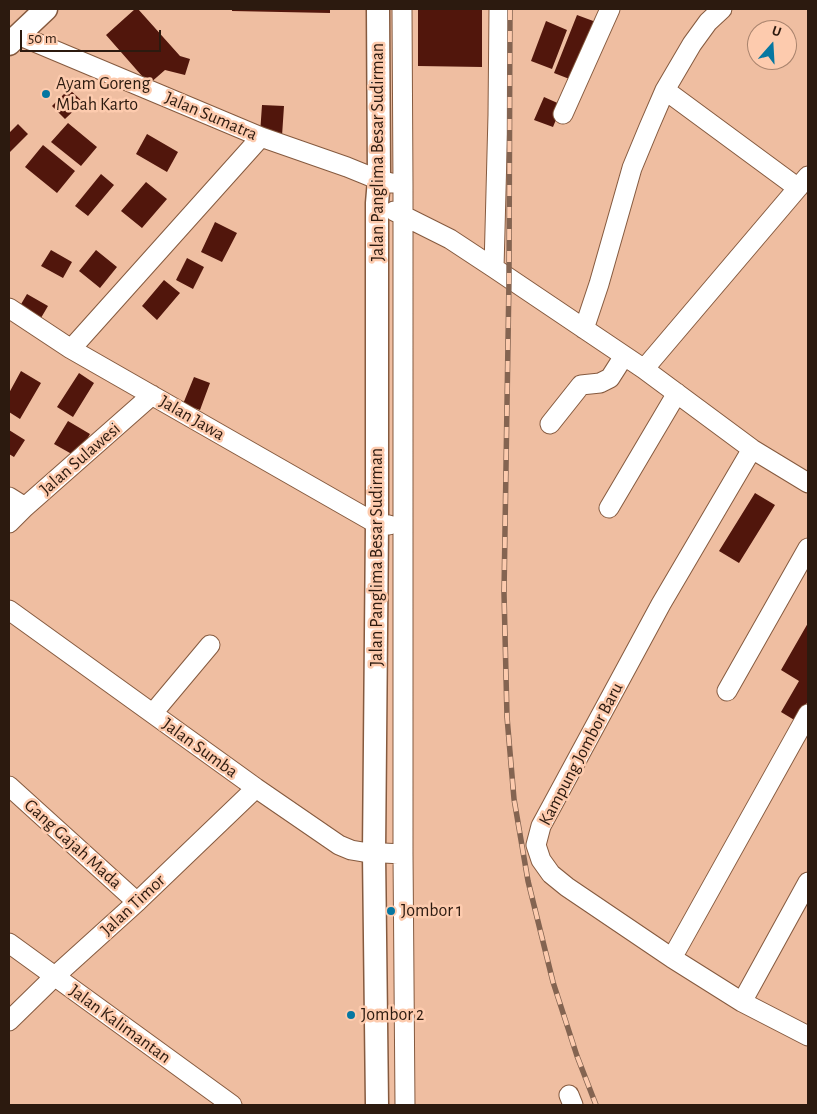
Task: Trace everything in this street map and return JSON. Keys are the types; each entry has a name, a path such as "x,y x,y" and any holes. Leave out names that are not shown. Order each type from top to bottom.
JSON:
{"main road":[{"path":"14,40 46,9"},
{"name":"Jalan Panglima Besar Sudirman","path":"377,1105 374,853 378,524 378,9"}],"street":[{"path":"402,9 404,1105"},
{"path":"494,268 499,9"},
{"path":"564,114 610,9"},
{"path":"584,329 599,284 632,168 649,127 665,90 692,44 708,22 722,9"},
{"name":"Jalan Sumatra","path":"14,40 261,137 379,180 403,186"},
{"path":"644,369 803,182 665,90"},
{"path":"72,349 261,137"},
{"path":"377,203 450,239 644,369 752,449 808,483"},
{"name":"Jalan Jawa","path":"9,308 72,349 378,524"},
{"path":"550,424 581,385 600,383 610,378 624,356"},
{"path":"609,508 677,393"},
{"name":"Jalan Sulawesi","path":"9,523 152,395"},
{"name":"Kampung Jombor Baru","path":"752,449 661,604 541,826 536,845 541,860 551,874 567,887 672,958 742,1002 808,1036"},
{"path":"9,498 25,507"},
{"path":"378,524 403,526"},
{"path":"728,691 808,548"},
{"name":"Jalan Sumba","path":"9,610 256,788 339,845 351,850 403,854"},
{"path":"153,713 210,645"},
{"path":"672,958 808,714"},
{"name":"Gang Gajah Mada","path":"9,786 137,902"},
{"name":"Jalan Timor","path":"9,1021 256,788"},
{"path":"742,1002 808,882"},
{"name":"Jalan Kalimantan","path":"9,944 232,1105"}],"building":[{"path":"135,9 138,9 180,56 190,59 185,75 165,70 149,84 106,35"},
{"path":"232,9 330,9 330,13 232,11"},
{"path":"418,9 482,9 482,67 418,66"},
{"path":"577,15 596,22 572,80 554,73"},
{"path":"546,21 567,30 552,69 531,61"},
{"path":"69,89 83,102 65,119 52,106"},
{"path":"544,97 562,105 553,127 534,120"},
{"path":"262,105 284,106 282,136 260,134"},
{"path":"68,123 97,147 81,166 51,142"},
{"path":"18,124 28,134 9,153 9,133"},
{"path":"147,134 178,152 167,172 136,154"},
{"path":"43,145 75,171 57,193 25,167"},
{"path":"101,174 114,185 88,216 75,206"},
{"path":"146,182 167,199 142,228 121,211"},
{"path":"215,222 237,233 222,262 201,252"},
{"path":"51,250 72,262 63,278 41,266"},
{"path":"96,250 117,267 100,288 79,271"},
{"path":"187,258 204,267 193,289 176,280"},
{"path":"164,280 180,293 157,320 142,306"},
{"path":"27,294 48,306 38,323 17,311"},
{"path":"21,371 41,383 20,419 9,412 9,393"},
{"path":"79,373 94,383 73,417 57,407"},
{"path":"194,377 210,383 200,410 183,404"},
{"path":"68,421 90,434 77,457 54,444"},
{"path":"9,430 25,440 14,457 9,454"},
{"path":"755,493 775,505 739,563 719,551"},
{"path":"808,623 808,701 796,721 781,712 799,681 781,670"}],"railway":[{"path":"510,9 509,279 504,593 507,717 514,799 528,881 553,982 577,1056 596,1105"}],"place":[{"name":"Ayam Goreng Mbah Karto","path":"46,94"},
{"name":"Jombor 1","path":"391,911"},
{"name":"Jombor 2","path":"351,1015"}]}
